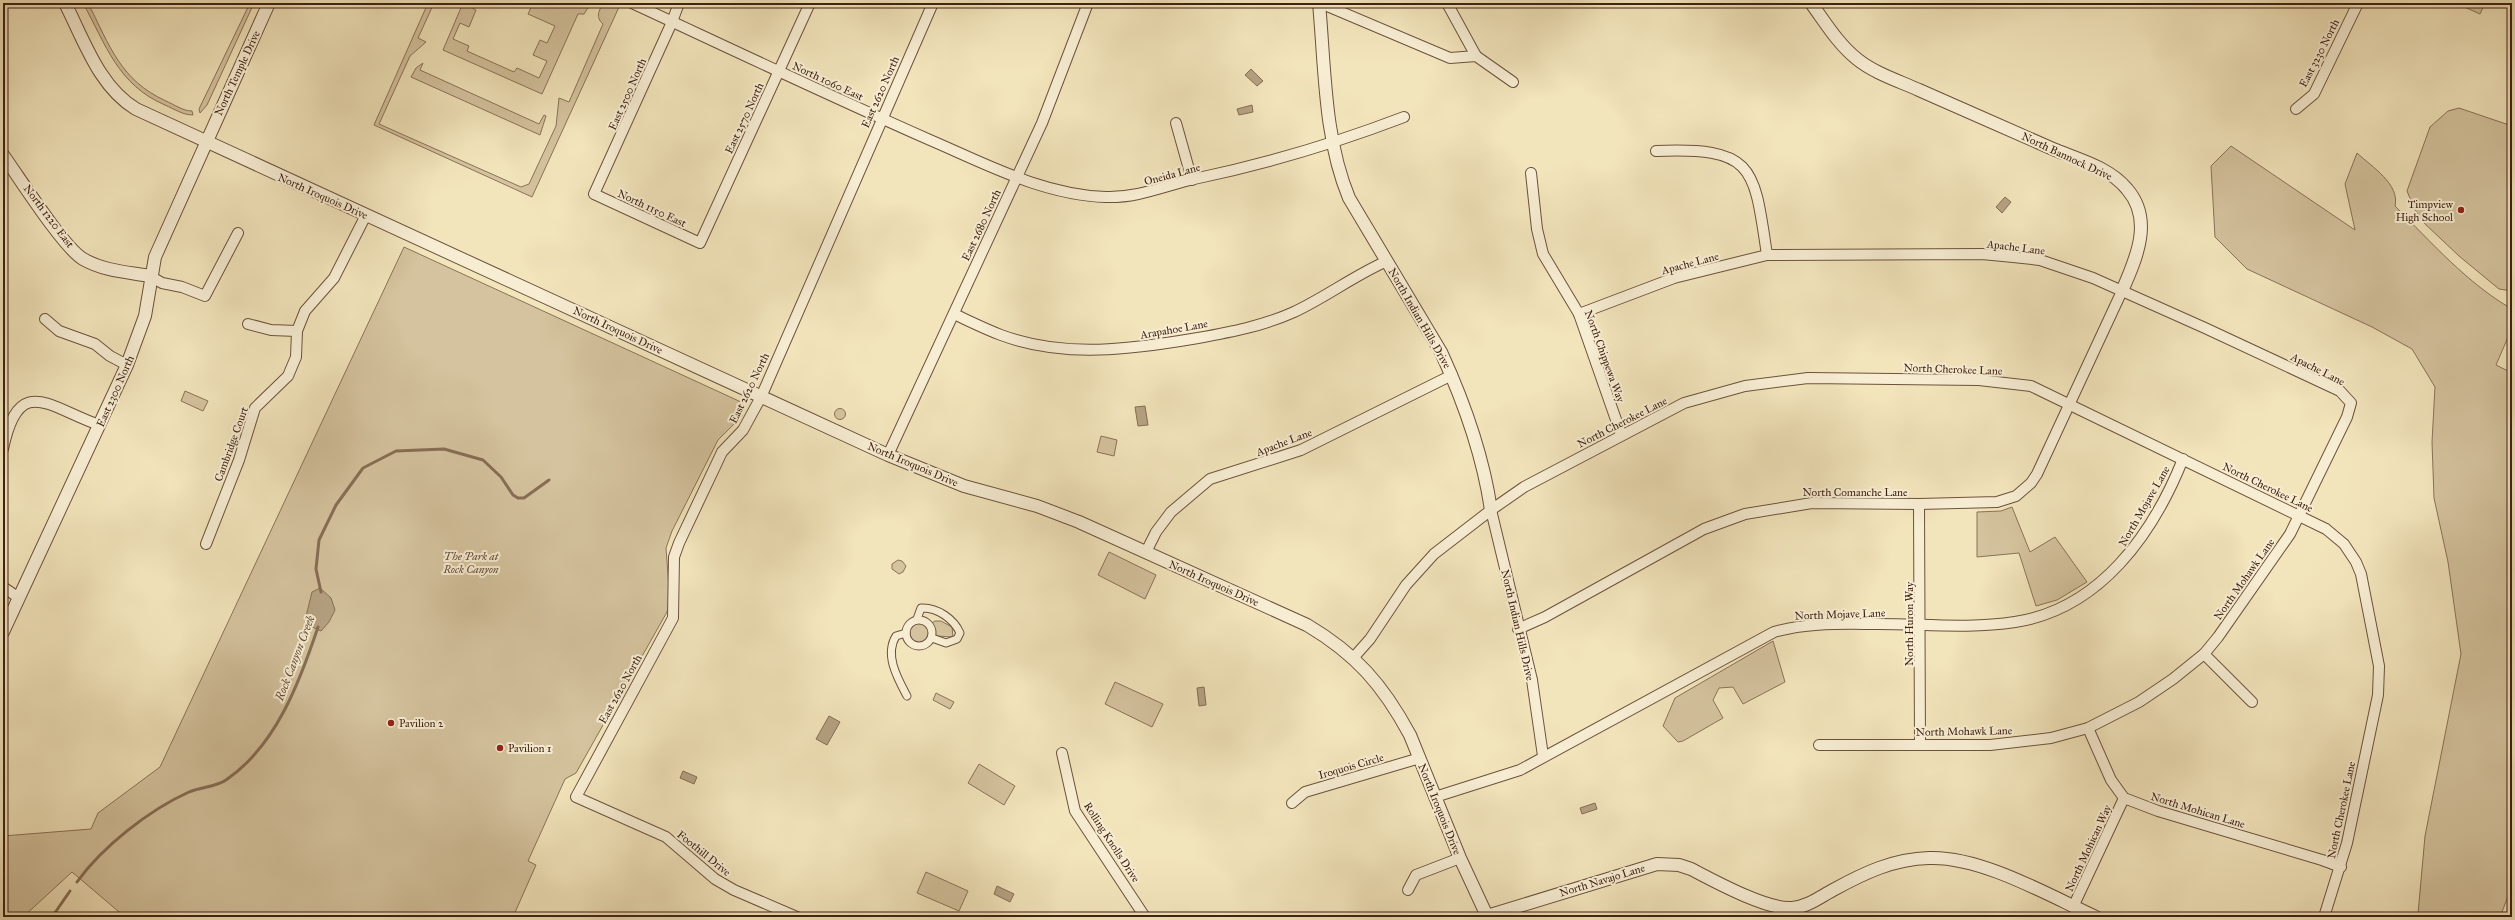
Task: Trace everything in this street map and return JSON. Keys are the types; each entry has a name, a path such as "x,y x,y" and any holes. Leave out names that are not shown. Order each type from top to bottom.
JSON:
{"street":[{"name":"North Iroquois Drive","path":"65,3 105,80 116,95 136,109 205,142 617,328 761,397 888,454 964,486 1037,506 1079,522 1307,625 1337,642 1354,657 1380,686 1401,718 1420,758 1460,858 1488,916"},
{"name":"North Temple Drive","path":"205,142 269,3"},
{"name":"North 1060 East","path":"632,3 881,118 1016,177"},
{"name":"East 2500 North","path":"594,194 672,22 679,3"},
{"name":"East 2570 North","path":"700,243 810,3"},
{"name":"East 2620 North","path":"576,797 647,663 666,636 673,618 674,557 679,543 722,452 743,430 761,397 881,118 933,3"},
{"name":"East 2680 North","path":"888,454 1042,123 1088,3"},
{"path":"1319,3 1450,58 1476,56"},
{"name":"North Indian Hills Drive","path":"1319,3 1332,144 1349,198 1441,352 1464,405 1482,464 1518,629 1532,680 1543,756"},
{"path":"1447,3 1476,56 1512,82"},
{"name":"North Bannock Drive","path":"1811,3 1838,41 1857,60 1979,117 2108,172 2127,189 2139,211 2142,231 2136,259 2068,405"},
{"name":"East 3230 North","path":"2296,109 2314,94 2358,3"},
{"name":"Oneida Lane","path":"1016,177 1060,191 1107,197 1144,194 1332,144 1404,117"},
{"path":"1176,122 1192,180"},
{"name":"East 2300 North","path":"3,632 127,365 144,316 154,257 205,142"},
{"path":"1656,151 1684,150 1715,153 1739,163 1753,180 1758,196 1767,255"},
{"name":"North 1220 East","path":"3,155 67,244 81,258 107,269 150,276"},
{"name":"North Chippewa Way","path":"1531,173 1536,229 1543,254 1578,314 1621,434"},
{"name":"North 1150 East","path":"594,194 700,243"},
{"name":"Cambridge Court","path":"206,544 239,460 255,408 288,376 296,357 297,331 305,311 334,278 344,261 366,215"},
{"path":"150,276 162,283 182,287 205,296 238,233"},
{"name":"Apache Lane","path":"1578,314 1674,278 1767,255 1982,254 2040,260 2064,267 2122,291 2340,391 2351,402 2347,417 2299,514"},
{"name":"Arapahoe Lane","path":"954,314 1001,335 1046,346 1101,350 1131,349 1240,330 1280,318 1310,304 1387,261"},
{"path":"45,319 59,331 95,344 110,356 127,365"},
{"path":"248,324 272,330 297,331"},
{"name":"Apache Lane","path":"1146,552 1156,532 1171,512 1210,479 1301,450 1452,375"},
{"name":"North Cherokee Lane","path":"1354,657 1370,639 1406,585 1434,554 1491,510 1524,487 1621,434 1684,403 1713,394 1757,384 1808,378 1979,380 2031,386 2299,514 2336,536 2356,562 2377,651 2378,695 2341,867 2324,917"},
{"path":"3,449 13,417 23,404 33,400 45,403 99,425"},
{"name":"North Comanche Lane","path":"1518,629 1545,617 1704,529 1745,514 1812,503 1919,504 1997,502 2016,496 2031,483 2068,405"},
{"name":"North Mojave Lane","path":"1436,797 1520,770 1543,756 1774,632 1810,624 1921,624 1945,626 2016,622 2058,609 2088,592 2114,572 2136,545 2175,480 2183,459"},
{"name":"North Huron Way","path":"1919,504 1921,624 1920,744"},
{"name":"North Mohawk Lane","path":"1819,745 1990,745 2018,743 2088,728 2139,702 2173,679 2204,654 2218,637 2290,534 2299,514"},
{"path":"3,588 19,598"},
{"path":"921,608 941,612 960,633 957,639 946,642 932,638 923,645 914,645 907,639 906,633 909,623 917,619 921,608"},
{"path":"917,619 927,623 931,628 932,638"},
{"path":"906,633 896,636 892,653 896,673 907,696"},
{"path":"2204,654 2252,702"},
{"path":"2088,728 2111,780 2124,798"},
{"name":"Rolling Knolls Drive","path":"1062,753 1075,810 1145,917"},
{"name":"Iroquois Circle","path":"1292,803 1304,792 1420,758"},
{"name":"Foothill Drive","path":"576,797 666,837 715,880 734,890 797,917"},
{"name":"North Mohican Lane","path":"2124,798 2158,811 2341,867"},
{"name":"North Mohican Way","path":"2073,907 2124,798"},
{"path":"1408,890 1416,875 1460,858"},
{"name":"North Navajo Lane","path":"1488,916 1657,864 1679,865 1770,905 1792,908 1812,902 1883,865 1906,860 1931,858 1950,859 1986,868 2096,917"}],"green space":[{"path":"83,3 88,3 110,47 127,72 150,93 179,108 192,111 193,115 182,113 149,97 124,75 107,48"},
{"path":"250,3 254,3 207,105 200,113 199,109"},
{"path":"428,3 434,3 418,38 426,42 410,56 379,124 521,187 529,184 556,126 559,98 569,102 603,24 598,16 603,3 610,3 619,7 532,197 374,125"},
{"path":"463,3 476,10 469,27 460,23 453,39 469,46 467,51 514,72 517,68 539,78 547,61 533,55 540,40 547,43 555,26 528,14 533,3 591,3 584,14 578,14 542,94 443,50"},
{"path":"2464,3 2485,3 2480,14 2462,6"},
{"path":"423,63 420,70 539,124 544,115 546,116 540,135 411,77 416,68"},
{"name":"Timpview High School","path":"2459,108 2512,126 2512,291 2499,289 2459,256 2423,222 2414,208 2407,191 2430,127 2448,111"},
{"path":"2231,146 2355,230 2345,184 2357,153 2384,176 2393,190 2395,206 2436,248 2465,275 2496,299 2512,309 2512,328 2496,365 2512,373 2512,886 2500,917 2421,917 2418,914 2425,836 2461,654 2448,562 2434,498 2432,442 2435,387 2412,349 2372,327 2247,269 2215,237 2211,166"},
{"name":"The Park at Rock Canyon","path":"404,247 741,402 742,416 718,440 672,531 666,548 670,601 667,612 576,773 565,779 528,861 536,865 513,917 125,917 72,872 23,917 3,917 3,836 91,829 98,813 160,767"},
{"path":"185,391 208,401 203,411 181,401"},
{"path":"840,408 844,410 846,414 844,418 840,420 836,418 834,414 836,410"},
{"path":"1101,436 1117,440 1114,456 1097,452"},
{"path":"2012,507 2030,552 2055,537 2087,582 2057,600 2036,606 2019,553 1977,557 1977,512 2001,511"},
{"path":"1109,552 1156,575 1145,599 1098,575"},
{"path":"898,560 902,561 906,566 903,572 899,574 892,569 892,564"},
{"path":"935,621 941,621 952,627 953,637 936,636 930,624"},
{"path":"915,622 923,622 930,629 930,637 923,644 915,644 908,637 908,629"},
{"path":"1773,641 1785,682 1743,704 1733,687 1719,688 1713,700 1723,718 1683,741 1678,742 1663,726 1675,698"},
{"path":"1115,682 1163,704 1152,727 1105,704"},
{"path":"936,693 954,702 950,709 933,700"},
{"path":"979,764 1015,786 1004,805 968,783"},
{"path":"926,872 968,891 959,911 917,893"}],"shaded area":[{"path":"1251,69 1263,81 1257,86 1245,75"},
{"path":"1252,105 1253,112 1239,115 1237,109"},
{"path":"2005,197 2011,202 2002,213 1996,207"},
{"path":"1145,406 1148,425 1138,426 1135,407"},
{"path":"320,588 331,598 335,610 329,622 321,631 308,625 306,616 312,592"},
{"path":"1204,687 1206,705 1199,706 1197,688"},
{"path":"829,716 840,722 827,745 816,739"},
{"path":"683,771 697,777 694,784 680,778"},
{"path":"1595,803 1597,809 1582,814 1580,808"},
{"path":"997,886 1014,894 1010,902 994,894"}],"waterway":[{"name":"Rock Canyon Creek","path":"321,592 316,569 319,540 336,505 363,468 396,451 444,449 483,460 501,477 513,495 518,498 524,498 549,480"},
{"name":"Rock Canyon Creek","path":"77,882 99,856 143,819 189,792 213,786 226,780 244,766 259,749 284,711 303,669 318,627"},
{"name":"Rock Canyon Creek","path":"52,917 70,891"}],"place":[{"name":"Timpview High School","path":"2461,210"},
{"name":"Pavilion 2","path":"391,723"},
{"name":"Pavilion 1","path":"500,748"}]}
